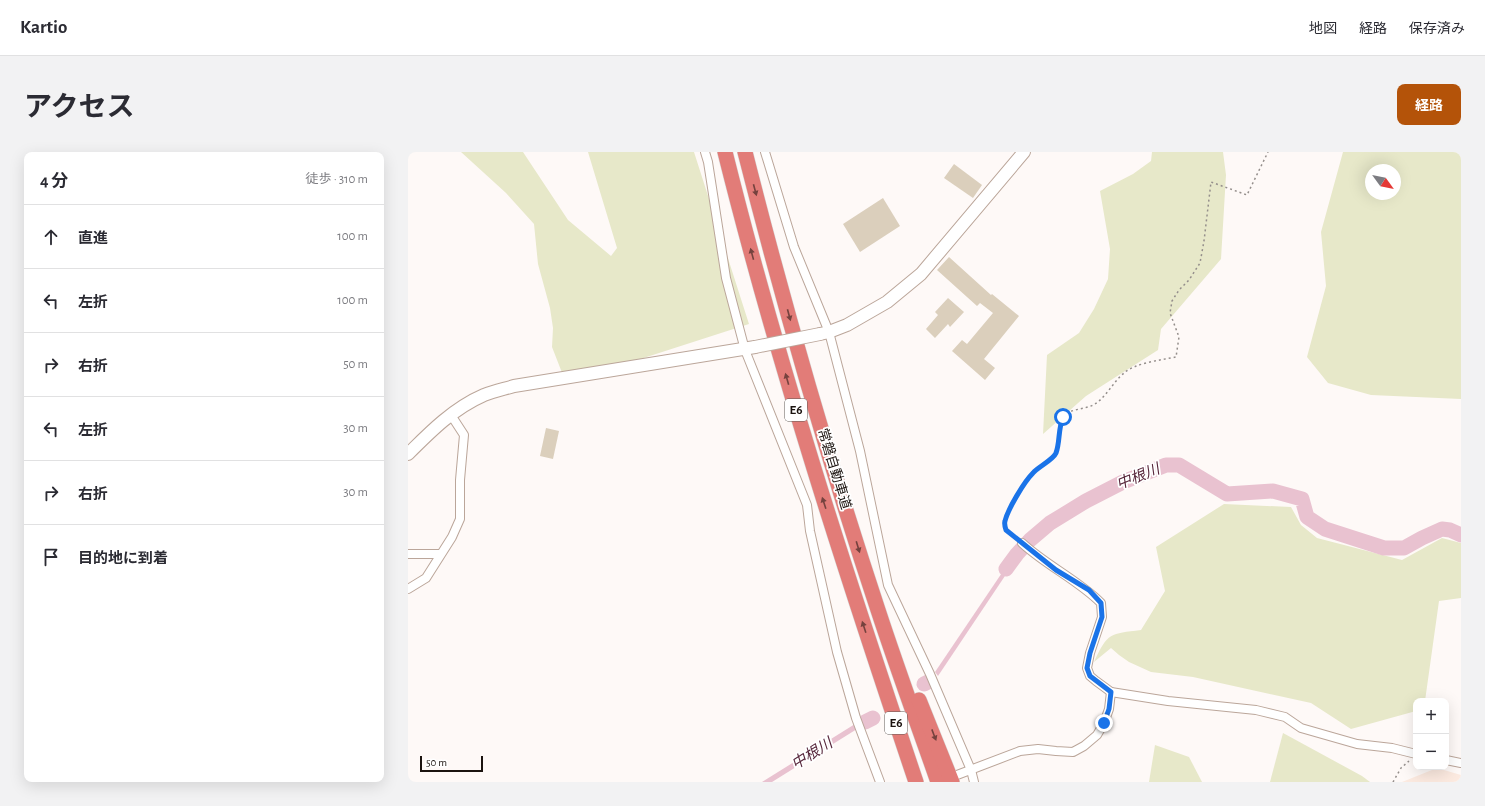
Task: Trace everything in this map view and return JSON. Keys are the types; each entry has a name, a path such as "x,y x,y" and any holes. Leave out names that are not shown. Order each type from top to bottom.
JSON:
{"highway":[{"name":"常磐自動車道","path":"725,152 775,340 816,479 916,782"},
{"name":"常磐自動車道","path":"745,152 794,336 835,472 878,610 938,782"},
{"path":"878,610 955,778"},
{"path":"876,664 908,782"}],"street":[{"path":"705,152 708,162 726,278 806,505 810,530 837,652 856,718 880,782"},
{"path":"765,152 794,247 824,333 860,451 888,585 930,674 971,770 974,782"},
{"path":"408,454 431,431 462,407 484,395 514,386 750,348 824,333 847,325 887,302 921,274 1024,152"},
{"path":"408,589 426,578 452,537 460,519 460,480 464,436 451,415"},
{"path":"1025,546 1056,570 1089,590 1101,603 1102,617 1090,653 1087,668 1090,676 1111,692 1168,701 1256,710 1285,716 1301,728 1350,742 1413,753"},
{"path":"408,554 440,554"},
{"path":"955,778 971,770 1020,751 1038,749 1056,752 1073,752 1084,746 1097,735 1104,723 1109,709 1111,692"},
{"path":"1449,761 1461,764"}],"path":[{"path":"1025,546 1006,530 1004,523 1022,487 1032,474 1051,459 1056,453 1060,424 1063,417 1070,412 1093,405 1105,396 1124,373 1133,367 1176,356 1179,337 1170,313 1172,301 1179,290 1189,280 1200,263 1211,182 1247,195 1268,152"},
{"path":"1393,782 1401,768 1413,757"}],"shaded area":[{"path":"1432,770 1444,770 1461,775 1461,782 1402,782"}],"green space":[{"path":"461,152 523,152 568,220 611,256 617,248 588,152 694,152 749,324 566,383 552,347 553,328 550,308 538,264 534,224 506,193"},
{"path":"1152,152 1223,152 1226,175 1221,259 1161,329 1158,350 1086,396 1043,434 1047,355 1079,333 1094,309 1108,279 1110,249 1100,191 1133,174 1151,161"},
{"path":"1343,152 1461,152 1461,399 1371,395 1328,383 1307,357 1326,286 1321,232"},
{"path":"1224,504 1291,507 1301,525 1317,538 1402,560 1442,538 1461,543 1461,598 1439,601 1425,698 1413,698 1413,712 1351,729 1311,703 1193,677 1151,672 1129,662 1111,648 1094,662 1103,645 1111,636 1123,632 1141,630 1165,591 1156,547"},
{"path":"1283,733 1362,776 1370,782 1270,782"},
{"path":"1155,745 1189,757 1202,782 1149,782"}],"water":[{"path":"1016,552 1019,555 938,676 935,672"},
{"path":"855,724 857,729 772,782 762,782"}],"building":[{"path":"954,164 982,185 973,198 944,178"},
{"path":"883,198 900,226 860,252 843,224"},
{"path":"949,257 991,295 992,294 1019,316 984,359 995,368 985,380 952,351 962,340 967,344 993,313 980,303 977,306 937,270"},
{"path":"948,298 964,312 950,327 948,324 935,338 926,329 938,315 935,312"},
{"path":"546,428 559,431 553,459 540,456"}],"waterway":[{"name":"中根川","path":"1006,569 1030,540 1050,523 1086,501 1123,482 1166,465 1179,465 1227,494 1273,491 1302,499 1307,517 1325,529 1384,548 1404,548 1442,529 1450,530 1461,535"},
{"name":"中根川","path":"924,684 928,682"},
{"name":"中根川","path":"865,722 873,718"}],"route":[{"path":"1063,417 1060,424 1056,453 1051,459 1032,474 1022,487 1004,523 1006,530 1056,570 1089,590 1101,603 1102,617 1090,653 1087,668 1090,676 1111,692 1109,709 1104,723"}]}
